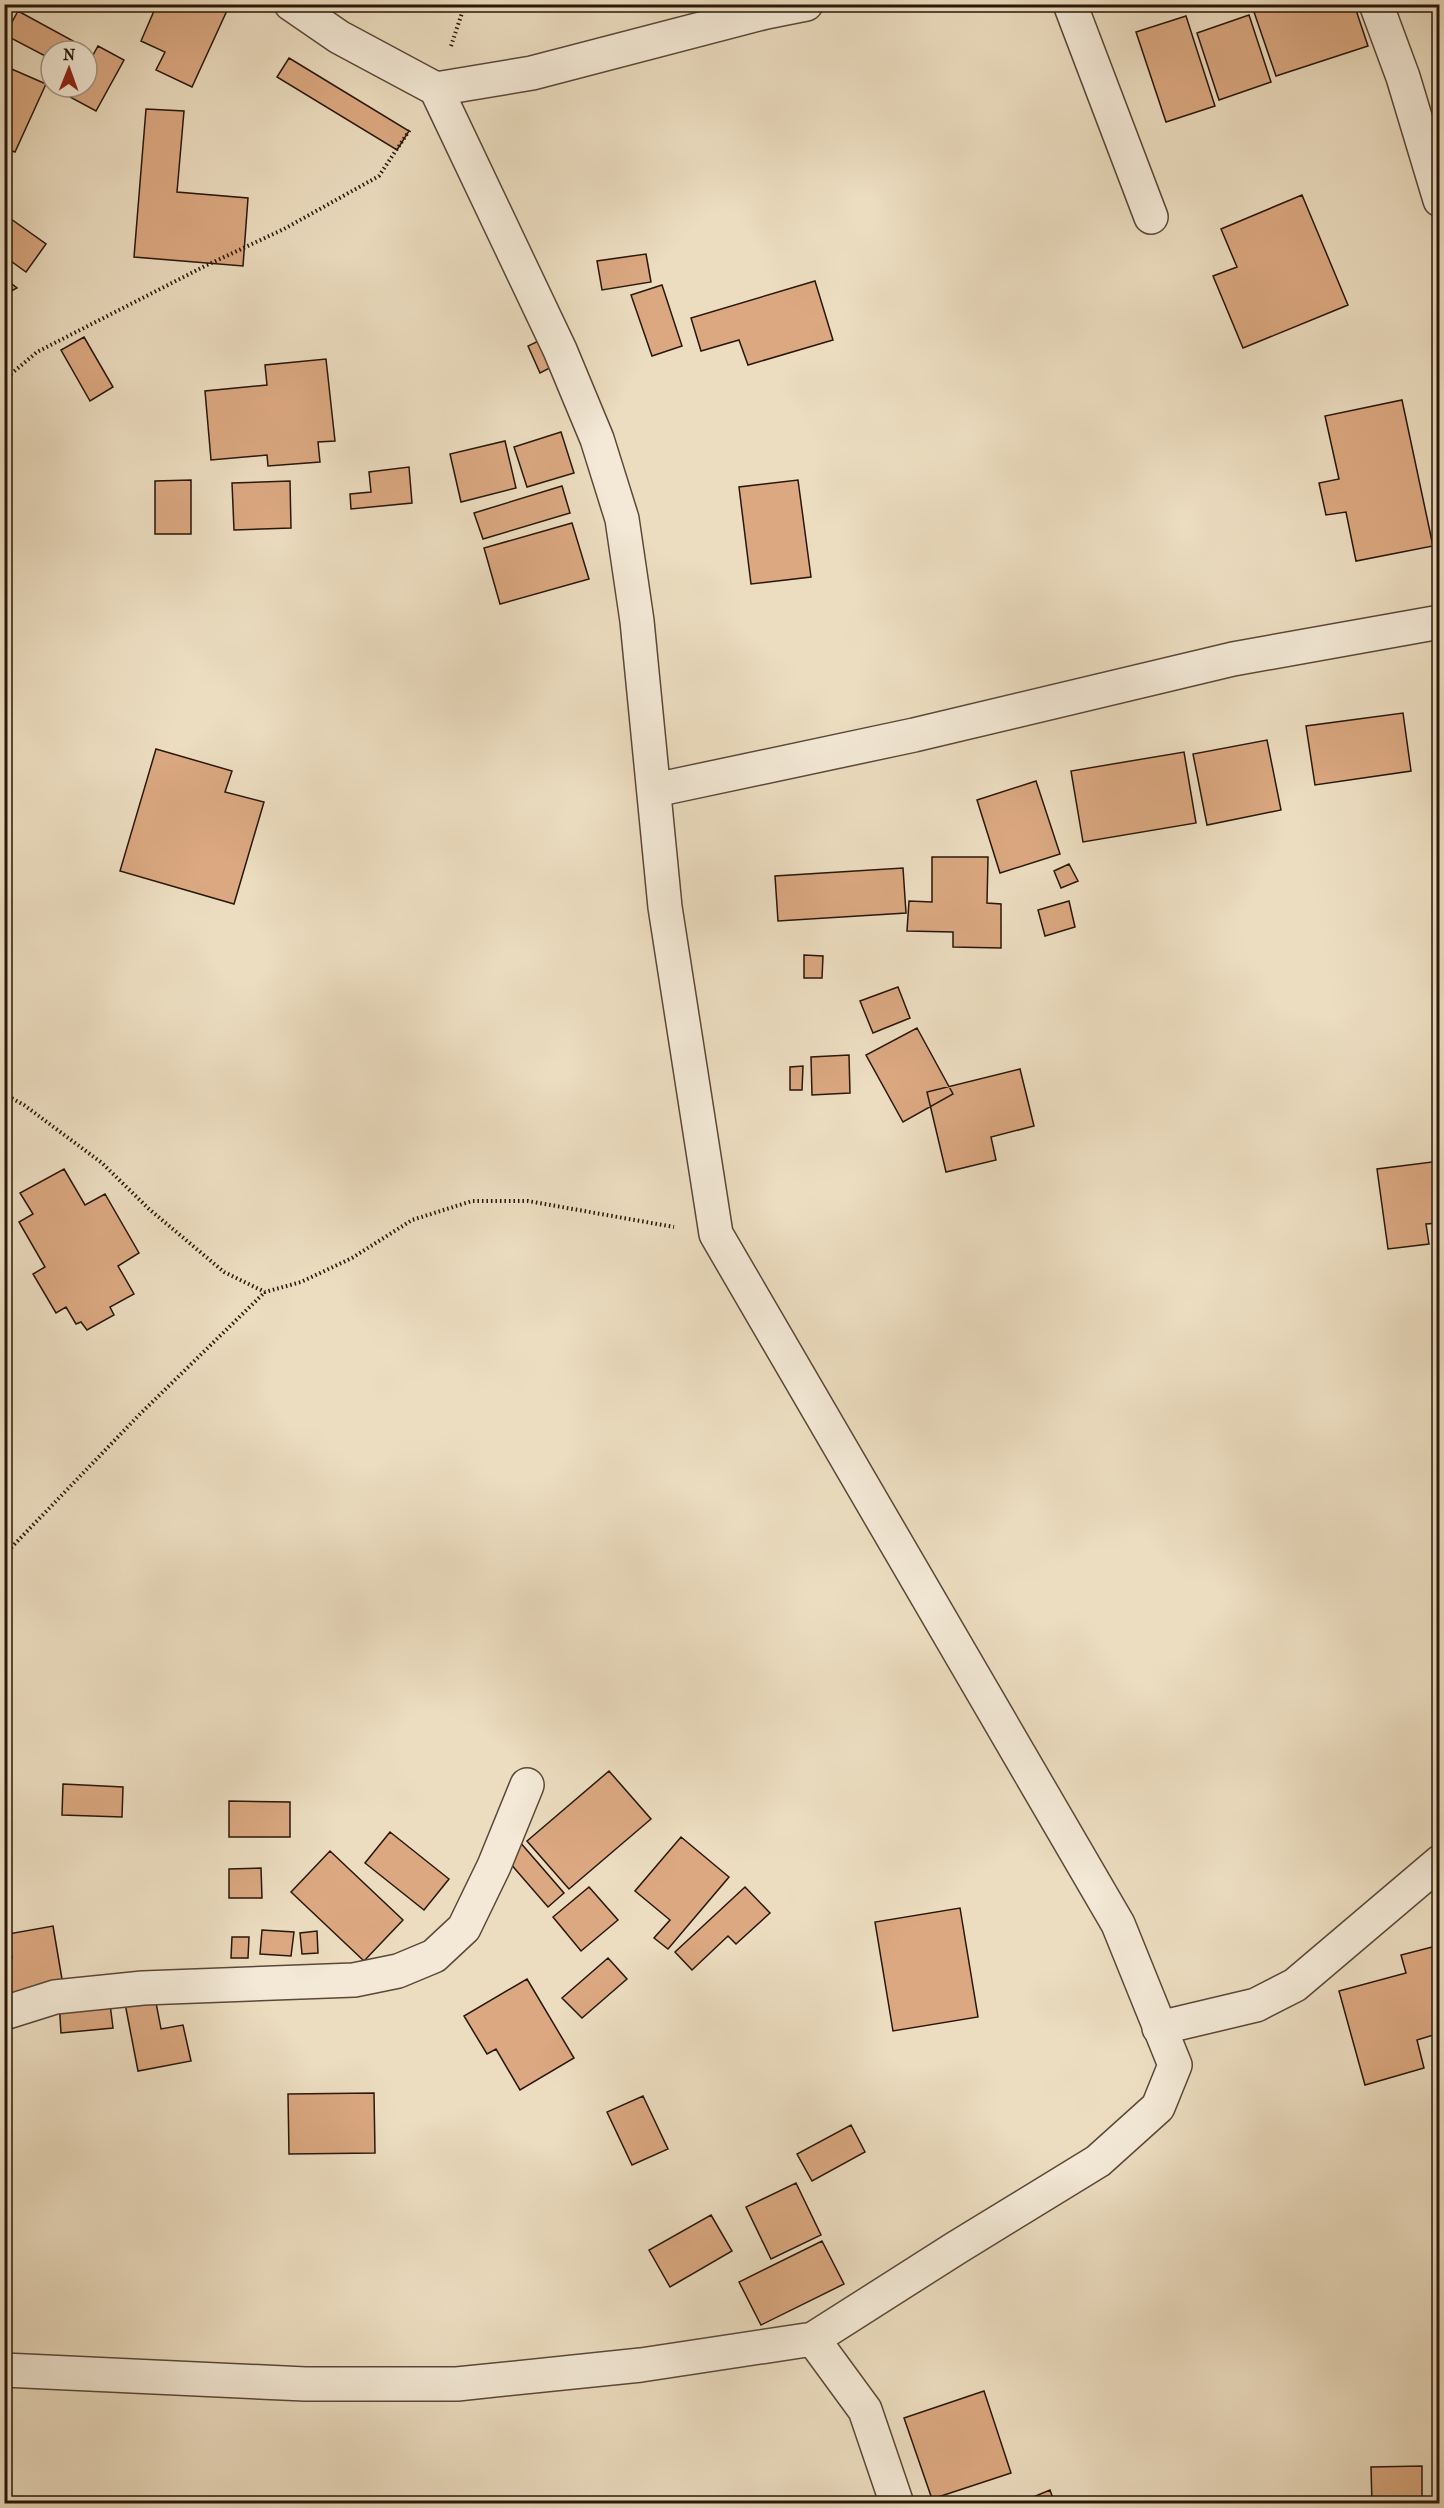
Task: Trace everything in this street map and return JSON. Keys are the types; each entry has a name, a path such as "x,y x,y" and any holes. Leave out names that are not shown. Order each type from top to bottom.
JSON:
{"street":[{"path":"4,2370 305,2384 457,2384 641,2365 813,2339 1098,2161 1158,2107 1175,2065 1118,1924 716,1234 665,907 638,621 622,519 597,439 560,350 436,89 339,37 291,4"},
{"path":"436,89 532,73 766,12 806,4"},
{"path":"1070,4 1151,217"},
{"path":"1376,4 1403,77 1440,200"},
{"path":"655,790 914,735 1233,659 1440,622"},
{"path":"4,2013 55,1997 143,1988 354,1980 398,1971 434,1956 464,1928 494,1866 526,1785"},
{"path":"1159,2028 1256,2005 1295,1985 1440,1862"},
{"path":"813,2339 865,2410 897,2504"}],"path":[{"path":"4,380 37,352 205,266 284,229 379,176 436,89"},
{"path":"4,1094 24,1105 102,1163 149,1209 224,1272 265,1292"},
{"path":"8,1551 139,1415 265,1292 301,1282 352,1258 411,1220 472,1200 528,1202 716,1234"}],"building":[{"path":"157,4 230,4 192,87 156,70 165,52 141,41"},
{"path":"1278,4 1354,4 1368,46 1276,76 1254,12"},
{"path":"18,11 69,39 39,39 39,53 5,35"},
{"path":"1249,15 1271,82 1219,100 1197,33"},
{"path":"1186,16 1215,106 1166,122 1136,32"},
{"path":"99,47 124,60 96,111 74,99 99,99"},
{"path":"289,58 409,131 397,150 277,77"},
{"path":"7,67 39,81 39,99 15,152 4,148 4,71"},
{"path":"146,109 184,111 177,192 248,198 243,266 134,257"},
{"path":"1302,195 1348,305 1243,348 1213,276 1237,267 1221,229"},
{"path":"4,214 46,244 26,272 4,256"},
{"path":"646,254 651,282 602,290 597,261"},
{"path":"4,278 17,288 4,295"},
{"path":"815,281 833,340 748,365 739,340 701,351 691,318"},
{"path":"662,285 682,346 652,356 631,295"},
{"path":"561,330 573,356 540,373 528,346"},
{"path":"84,337 113,387 90,401 61,350"},
{"path":"326,359 335,441 318,442 320,462 268,466 267,455 211,460 205,391 267,385 265,365"},
{"path":"1402,400 1433,546 1356,561 1346,512 1326,515 1319,483 1339,479 1325,416"},
{"path":"561,432 574,473 527,487 514,447"},
{"path":"505,441 516,488 461,502 450,454"},
{"path":"409,467 412,503 351,509 350,494 371,492 369,472"},
{"path":"191,480 191,534 155,534 155,481"},
{"path":"798,480 811,577 751,584 739,487"},
{"path":"290,481 291,528 234,530 232,483"},
{"path":"562,486 570,513 483,539 474,513"},
{"path":"572,523 589,579 500,604 484,548"},
{"path":"1403,713 1411,771 1315,785 1306,726"},
{"path":"1267,740 1281,810 1207,825 1193,754"},
{"path":"156,749 232,771 225,792 264,802 234,904 120,871"},
{"path":"1184,752 1196,823 1083,842 1071,771"},
{"path":"1036,781 1060,854 1000,873 977,800"},
{"path":"932,857 988,857 987,903 1001,904 1001,948 953,947 953,932 907,931 909,901 932,902"},
{"path":"1069,864 1078,881 1061,888 1054,871"},
{"path":"903,868 906,913 778,921 775,876"},
{"path":"1069,901 1075,927 1045,936 1038,910"},
{"path":"804,955 823,956 822,978 804,978"},
{"path":"898,987 910,1018 873,1033 860,1001"},
{"path":"917,1028 953,1094 903,1122 866,1055"},
{"path":"849,1055 850,1093 812,1095 811,1057"},
{"path":"803,1066 802,1090 790,1090 790,1067"},
{"path":"1020,1069 1034,1126 991,1137 996,1160 946,1172 927,1092"},
{"path":"1440,1161 1440,1194 1436,1195 1440,1223 1426,1224 1429,1244 1388,1249 1377,1169"},
{"path":"64,1169 85,1205 105,1194 139,1253 118,1266 134,1294 110,1307 114,1315 87,1330 81,1322 76,1324 66,1307 56,1313 33,1274 45,1267 19,1222 33,1214 20,1193"},
{"path":"609,1771 651,1819 569,1889 527,1841"},
{"path":"63,1784 123,1787 122,1817 62,1815"},
{"path":"229,1801 290,1802 290,1837 229,1837"},
{"path":"390,1832 449,1879 424,1910 365,1863"},
{"path":"681,1837 729,1877 668,1949 654,1938 670,1920 635,1891"},
{"path":"519,1841 564,1893 548,1907 503,1855"},
{"path":"330,1851 403,1920 364,1961 291,1892"},
{"path":"261,1868 262,1898 229,1898 229,1869"},
{"path":"589,1887 618,1920 581,1951 553,1917"},
{"path":"745,1887 770,1913 736,1944 728,1936 692,1970 675,1952"},
{"path":"960,1908 978,2017 893,2031 875,1922"},
{"path":"53,1926 64,1991 4,2002 4,1959 12,1958 8,1934"},
{"path":"262,1930 294,1932 291,1956 260,1954"},
{"path":"317,1931 318,1953 302,1954 300,1933"},
{"path":"232,1937 249,1937 248,1958 231,1958"},
{"path":"1440,1945 1440,2033 1417,2040 1424,2068 1365,2085 1339,1991 1406,1973 1401,1955"},
{"path":"608,1958 627,1979 582,2018 562,1998"},
{"path":"527,1979 574,2058 520,2090 496,2049 487,2054 464,2016"},
{"path":"153,1987 161,2029 183,2025 191,2061 138,2071 123,1993"},
{"path":"109,1996 113,2028 61,2033 59,2001"},
{"path":"374,2093 375,2153 289,2154 288,2094"},
{"path":"643,2096 668,2149 632,2165 607,2112"},
{"path":"851,2125 865,2152 812,2181 797,2154"},
{"path":"796,2183 821,2235 771,2259 746,2207"},
{"path":"711,2215 732,2251 670,2287 649,2250"},
{"path":"822,2241 844,2284 761,2325 739,2282"},
{"path":"984,2391 1011,2473 932,2499 904,2418"},
{"path":"1422,2466 1422,2504 1372,2504 1371,2467"},
{"path":"1050,2490 1055,2504 1016,2504"}]}
